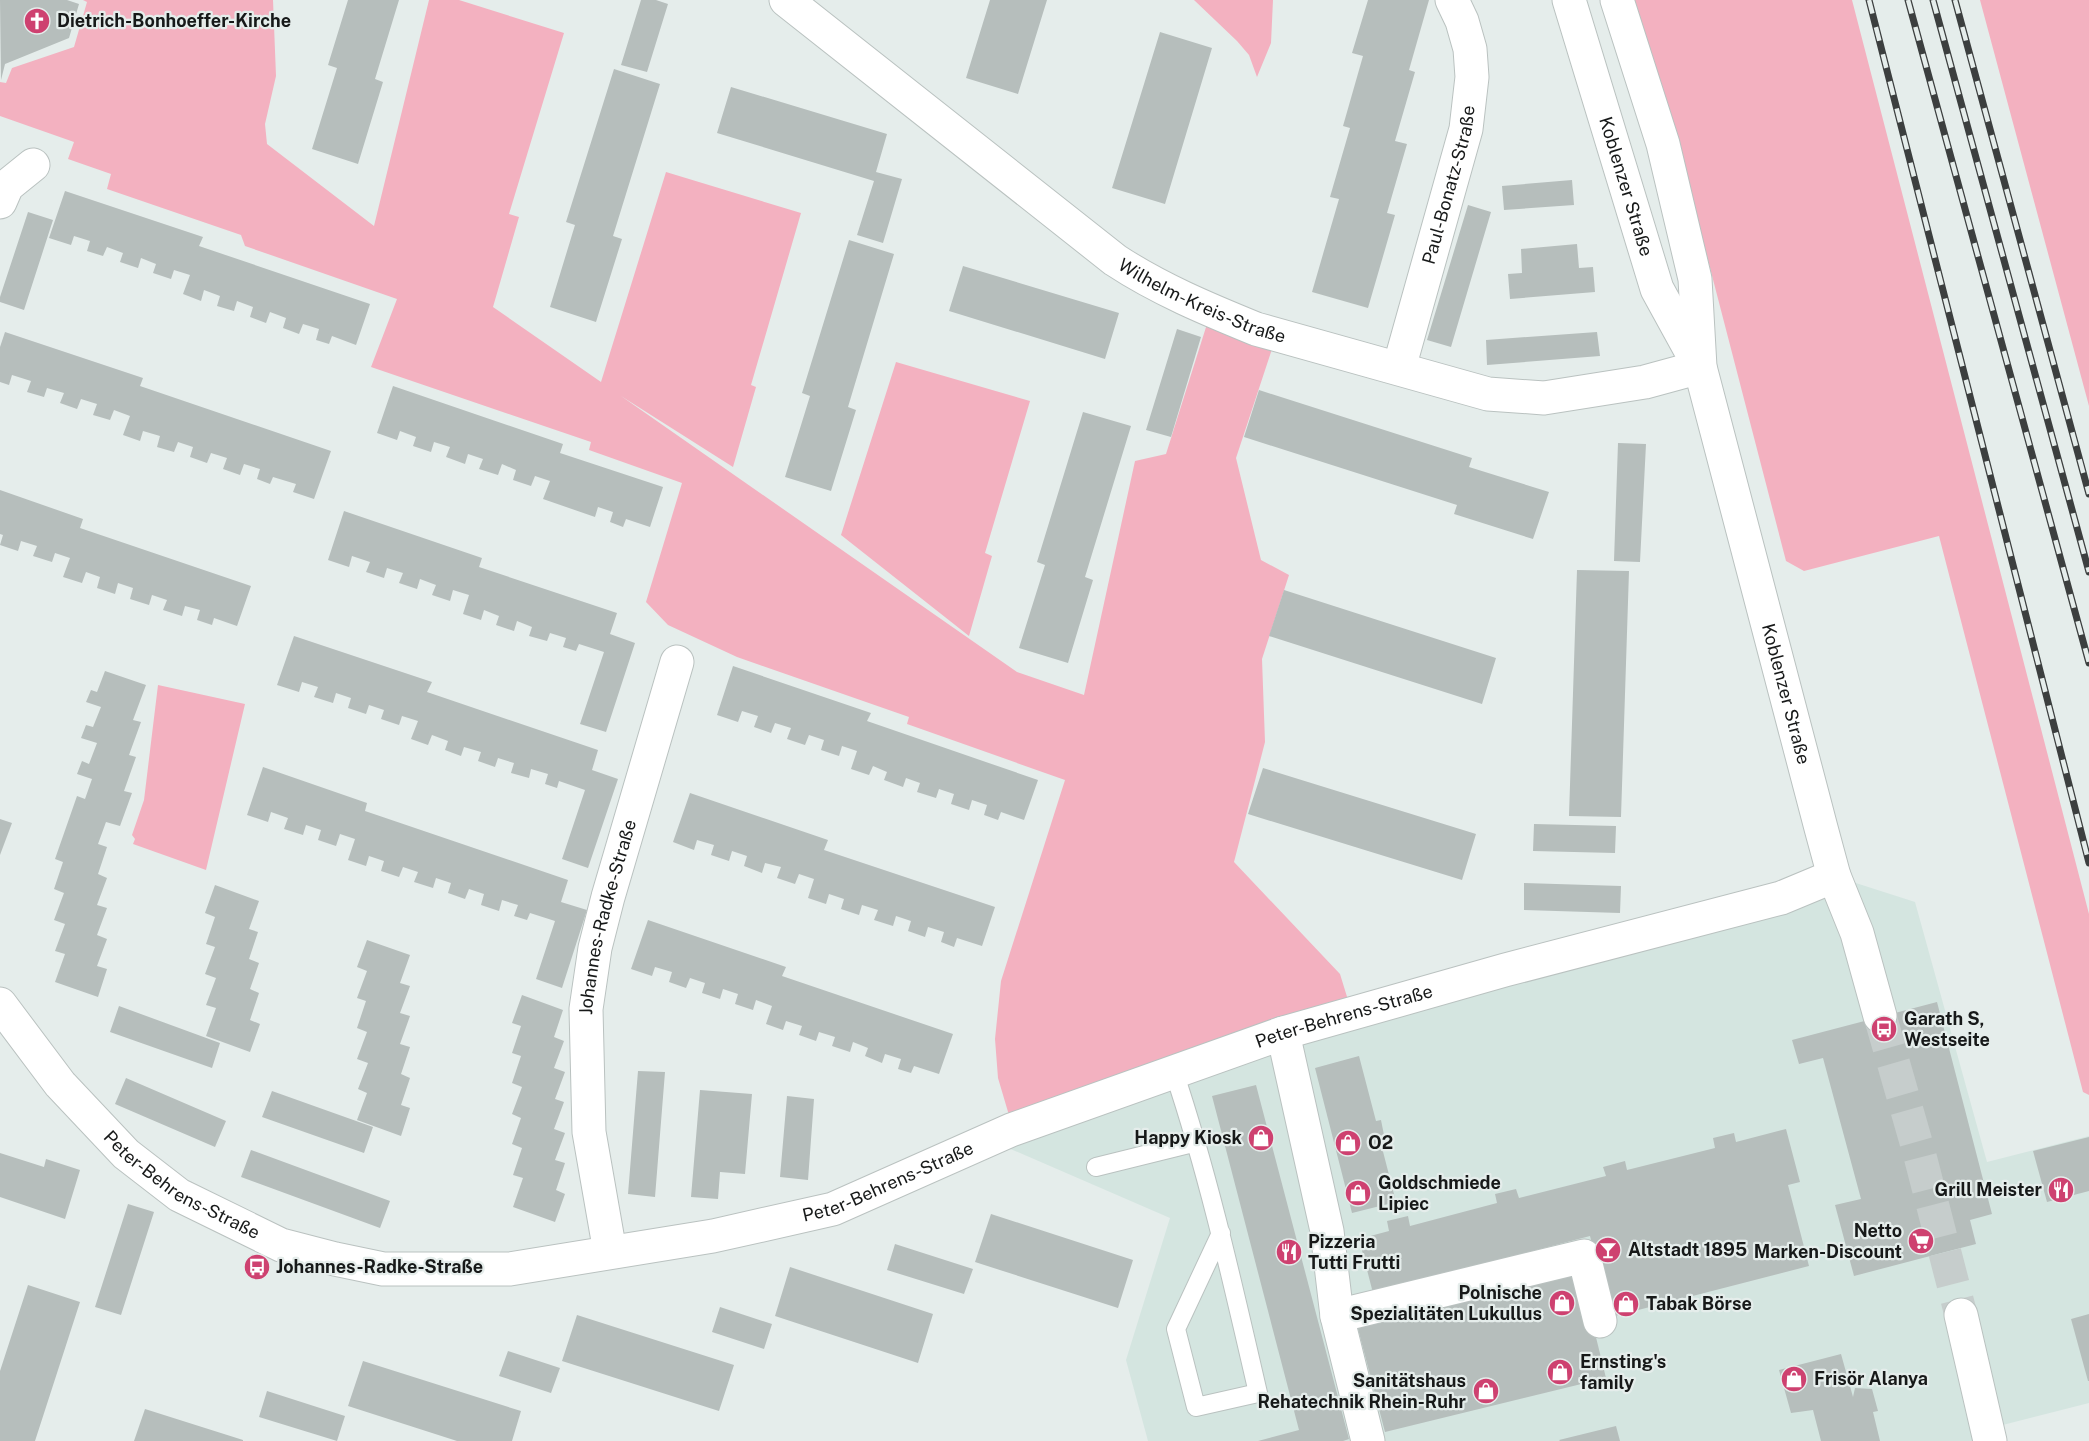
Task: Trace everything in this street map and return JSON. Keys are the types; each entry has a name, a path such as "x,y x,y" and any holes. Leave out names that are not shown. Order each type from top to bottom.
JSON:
{"street":[{"name":"Wilhelm-Kreis-Straße","path":"786,0 1115,260 1168,292 1256,329 1488,394 1544,398 1645,381 1700,367"},
{"name":"Paul-Bonatz-Straße","path":"1399,368 1466,129 1472,76 1470,49 1462,21 1452,0"},
{"name":"Koblenzer Straße","path":"1569,0 1657,289 1700,367"},
{"name":"Koblenzer Straße","path":"1617,0 1663,144 1695,279 1700,367 1834,876 1857,933 1880,1016"},
{"path":"0,202 7,186 33,165"},
{"name":"Johannes-Radke-Straße","path":"610,1252 589,1132 586,1009 595,948 608,897 677,662"},
{"name":"Peter-Behrens-Straße","path":"0,1004 60,1084 126,1154 179,1195 281,1245 336,1259 383,1269 510,1269 713,1236 833,1209 1011,1130 1283,1034 1494,973 1781,898 1834,876"},
{"path":"1283,1034 1327,1231 1336,1316 1367,1438"},
{"path":"1336,1316 1584,1256 1600,1321"},
{"path":"1961,1315 1990,1441"}],"lane":[{"path":"1174,1072 1197,1142 1221,1233 1258,1393 1196,1407 1176,1329 1221,1233"},
{"path":"1096,1167 1197,1142"}],"shaded area":[{"path":"83,0 273,0 276,76 265,124 267,144 374,226 429,0 459,0 564,33 509,214 519,217 493,307 601,382 666,172 801,213 751,385 756,387 733,467 621,396 1017,672 1084,695 1135,461 1166,454 1207,324 1273,346 1236,458 1261,560 1289,575 1262,659 1265,742 1234,862 1340,974 1348,1000 1011,1122 998,1078 995,1039 1001,981 1065,780 907,724 909,717 737,657 668,625 646,602 682,483 589,450 591,442 371,367 397,299 245,246 241,235 107,189 111,174 68,159 74,142 0,116 0,82 6,83 12,68 74,47 87,2"},
{"path":"1194,0 1273,0 1271,43 1257,77 1249,55"},
{"path":"1634,0 1852,0 2089,914 2089,1095 2083,1092 1939,536 1804,571 1786,561 1667,102"},
{"path":"1980,0 2089,0 2089,406"},
{"path":"896,362 1030,401 985,553 992,556 969,636 841,535"},
{"path":"158,685 245,704 206,870 133,844 135,839 132,835 144,800"},
{"path":"1834,876 1915,902 1987,1162 2089,1136 2089,1403 1987,1429 1990,1441 1148,1441 1126,1360 1170,1218 1006,1147 1011,1130"}],"building":[{"name":"Dietrich-Bonhoeffer-Kirche","path":"0,0 67,0 79,4 69,38 5,64 1,80"},
{"path":"348,0 399,0 375,79 383,82 358,164 312,149 337,68 328,65"},
{"path":"641,0 656,0 668,4 647,72 621,65"},
{"path":"990,0 1047,0 1018,94 966,78"},
{"path":"1368,0 1429,0 1409,70 1415,72 1395,141 1407,144 1387,213 1395,215 1368,308 1312,292 1339,199 1330,197 1350,128 1343,126 1363,56 1352,53"},
{"path":"1160,32 1212,48 1165,204 1112,188"},
{"path":"614,69 660,84 613,236 622,239 596,322 550,307 575,225 566,222"},
{"path":"731,87 887,134 876,172 902,179 883,243 857,235 874,181 717,133"},
{"path":"1572,180 1574,205 1504,210 1502,186"},
{"path":"65,191 203,237 199,246 370,304 356,345 332,336 329,344 316,340 319,329 303,324 299,334 283,328 286,318 270,312 266,323 250,317 253,307 237,301 234,311 217,306 220,296 204,290 201,301 183,294 190,275 174,270 171,279 153,273 156,264 141,258 138,268 120,262 123,253 107,247 103,256 87,251 90,241 74,236 71,245 49,238"},
{"path":"1468,205 1491,212 1451,347 1427,340"},
{"path":"28,212 53,220 24,310 0,302 0,297"},
{"path":"849,240 894,254 848,407 856,410 831,491 785,477 810,396 802,393"},
{"path":"1577,244 1579,268 1593,267 1595,292 1510,299 1508,274 1522,273 1521,249"},
{"path":"963,266 1119,313 1105,359 949,311"},
{"path":"1177,329 1201,337 1171,437 1146,430"},
{"path":"5,332 143,378 140,386 331,451 314,499 293,492 296,484 273,477 270,484 257,479 260,469 244,464 240,475 223,469 227,458 211,453 207,463 190,457 193,447 178,442 174,452 157,447 160,436 143,431 140,441 123,435 130,416 114,410 110,420 93,415 97,404 81,399 77,409 60,403 64,393 47,388 44,397 27,392 31,381 12,375 9,385 0,382 0,347"},
{"path":"1597,332 1600,356 1487,365 1486,340"},
{"path":"393,386 563,444 560,453 663,487 650,527 626,519 623,527 610,522 613,512 598,507 595,517 543,499 550,481 535,476 531,486 513,480 516,470 502,464 498,475 479,469 483,459 468,454 465,464 446,457 450,447 434,442 431,452 413,446 416,437 400,431 397,440 377,433"},
{"path":"1259,390 1472,458 1469,467 1549,492 1533,539 1454,514 1457,505 1244,437"},
{"path":"1083,412 1131,426 1085,577 1093,580 1068,663 1019,648 1045,565 1037,562"},
{"path":"1618,443 1646,444 1640,562 1614,561"},
{"path":"0,490 83,519 80,528 251,586 237,626 214,618 212,625 197,620 200,610 185,606 182,616 163,610 167,600 152,595 149,605 130,599 133,588 118,583 115,594 97,588 100,577 86,572 82,583 63,577 70,558 55,553 52,562 33,556 37,546 21,541 18,551 0,545 3,535 0,534"},
{"path":"344,511 482,558 479,567 617,613 610,634 635,643 606,732 580,724 604,652 579,644 576,651 563,647 566,638 550,633 547,641 529,636 532,627 517,621 514,631 496,625 499,616 484,610 481,620 463,614 469,595 453,590 450,601 432,595 436,585 420,579 417,589 399,583 403,573 387,568 384,578 366,572 370,562 352,556 349,567 328,560"},
{"path":"1577,570 1629,571 1621,817 1569,816"},
{"path":"1284,590 1496,658 1482,704 1269,636"},
{"path":"294,636 432,682 427,692 598,750 592,770 618,779 588,868 562,859 585,790 559,781 557,788 545,784 548,774 531,769 529,778 511,773 514,763 498,758 495,767 478,761 481,752 464,747 461,756 445,750 448,741 432,735 428,745 411,739 418,721 402,716 399,725 381,719 384,710 369,705 366,714 348,708 351,698 336,693 333,703 314,697 318,687 302,682 299,692 277,685"},
{"path":"733,666 871,713 867,721 1038,780 1024,820 1001,812 998,820 984,815 987,805 972,800 969,810 951,804 954,794 939,789 936,798 917,792 920,783 906,778 903,787 884,780 887,772 873,766 869,775 851,769 857,751 842,746 839,756 821,750 824,740 809,735 805,745 787,739 791,728 775,723 771,733 754,727 758,716 742,711 738,722 717,715"},
{"path":"105,671 146,685 133,720 141,722 129,755 136,757 124,791 132,793 120,826 106,822 98,844 107,847 98,874 107,878 97,905 107,908 97,935 107,939 97,966 107,969 98,997 55,982 65,954 55,951 65,924 54,920 64,893 54,889 63,862 55,859 77,796 85,799 92,779 77,774 82,761 89,764 97,743 81,738 86,725 93,727 101,707 86,702 91,690 97,692"},
{"path":"263,767 367,803 365,811 568,880 561,902 587,910 562,988 536,979 555,921 530,913 527,920 514,916 518,905 502,900 499,911 481,905 484,894 469,889 465,899 448,893 451,883 436,878 433,888 414,882 418,872 403,867 399,877 381,871 384,861 369,856 366,866 348,860 355,839 340,834 336,846 318,840 321,830 306,825 303,835 284,829 288,818 271,812 268,822 247,815"},
{"path":"1263,768 1476,834 1462,880 1248,814"},
{"path":"690,793 828,840 824,850 995,907 982,946 957,938 954,947 941,942 944,932 928,927 925,937 908,931 911,921 896,916 893,926 874,920 878,910 862,905 859,915 841,909 844,899 829,894 826,904 808,898 814,879 799,874 795,884 777,878 781,867 765,863 762,873 744,866 747,856 732,851 729,861 711,855 714,845 697,840 694,850 673,842"},
{"path":"0,819 12,823 0,855"},
{"path":"1534,824 1616,826 1615,853 1533,851"},
{"path":"1524,883 1621,886 1620,913 1524,910"},
{"path":"215,885 259,901 249,929 258,932 249,959 259,963 250,989 259,993 250,1020 260,1024 250,1052 206,1036 216,1008 206,1005 216,978 205,974 215,947 206,944 215,917 205,913"},
{"path":"648,920 786,967 782,976 953,1034 939,1074 914,1066 911,1073 898,1069 901,1059 885,1054 882,1063 865,1056 868,1048 853,1042 850,1052 832,1046 835,1037 819,1032 816,1041 799,1035 802,1026 786,1021 783,1030 766,1024 772,1006 756,1000 753,1010 735,1004 738,994 723,989 720,999 702,993 705,983 690,978 686,988 669,982 672,972 655,967 652,976 631,969"},
{"path":"367,940 410,955 400,983 410,986 400,1013 410,1016 400,1044 410,1047 401,1074 410,1078 401,1105 410,1108 401,1136 357,1120 367,1093 358,1089 368,1063 357,1059 367,1032 357,1028 366,1001 357,998 367,971 357,967"},
{"path":"522,995 563,1010 554,1037 564,1041 554,1068 565,1072 555,1099 564,1102 554,1129 565,1133 555,1160 565,1163 556,1190 565,1194 555,1222 513,1207 523,1178 513,1175 522,1148 512,1144 521,1118 512,1114 522,1087 512,1083 521,1056 512,1053 521,1026 512,1023"},
{"path":"1937,1002 1992,1214 1970,1220 1976,1244 1854,1276 1835,1205 1861,1199 1823,1058 1799,1064 1792,1040"},
{"path":"119,1006 220,1043 212,1068 110,1032"},
{"path":"1359,1056 1376,1121 1381,1120 1384,1135 1379,1136 1396,1202 1352,1213 1315,1068"},
{"path":"638,1071 665,1072 655,1197 628,1194"},
{"path":"126,1078 226,1121 215,1147 115,1104"},
{"path":"1256,1085 1349,1439 1343,1441 1258,1441 1299,1430 1212,1096"},
{"path":"700,1090 752,1094 745,1174 720,1172 718,1199 691,1197"},
{"path":"272,1091 373,1127 364,1153 262,1117"},
{"path":"787,1096 814,1099 808,1180 780,1177"},
{"path":"1786,1129 1800,1182 1788,1185 1809,1266 1611,1317 1590,1236 1373,1293 1359,1239 1389,1231 1387,1221 1408,1216 1410,1226 1497,1203 1495,1194 1516,1189 1519,1198 1606,1176 1603,1167 1625,1161 1627,1170 1715,1148 1713,1138 1734,1133 1736,1142"},
{"path":"2089,1137 2089,1191 2047,1202 2033,1151"},
{"path":"251,1150 390,1201 380,1228 241,1177"},
{"path":"0,1153 44,1167 46,1159 80,1170 65,1219 0,1197"},
{"path":"128,1204 154,1212 121,1315 95,1307"},
{"path":"991,1214 1133,1260 1118,1308 975,1262"},
{"path":"895,1244 973,1269 964,1294 887,1270"},
{"path":"790,1267 933,1314 918,1363 775,1316"},
{"path":"1579,1268 1606,1378 1385,1432 1357,1325"},
{"path":"28,1285 80,1302 35,1441 0,1441 0,1371"},
{"path":"720,1307 772,1324 764,1349 712,1332"},
{"path":"2089,1314 2089,1381 2088,1381 2071,1319"},
{"path":"577,1315 734,1365 719,1411 562,1361"},
{"path":"508,1351 560,1368 551,1393 499,1376"},
{"path":"1841,1354 1853,1397 1855,1388 1872,1389 1878,1411 1873,1412 1880,1441 1821,1441 1813,1410 1791,1413 1779,1370"},
{"path":"363,1361 521,1411 512,1441 457,1441 348,1406"},
{"path":"267,1391 345,1416 337,1441 259,1417"},
{"path":"145,1409 243,1440 243,1441 134,1441"},
{"path":"1616,1426 1620,1441 1559,1440"}],"tunnel":[{"path":"1880,1016 1920,1156 1961,1315"}],"railway":[{"path":"1869,0 2089,863"},
{"path":"1908,0 2089,663"},
{"path":"1933,0 2089,572"},
{"path":"1955,0 2089,494"}],"place":[{"name":"Dietrich-Bonhoeffer-Kirche","path":"37,21"},
{"name":"Garath S, Westseite","path":"1884,1029"},
{"name":"Happy Kiosk","path":"1261,1138"},
{"name":"O2","path":"1348,1143"},
{"name":"Grill Meister","path":"2061,1190"},
{"name":"Goldschmiede Lipiec","path":"1358,1193"},
{"name":"Netto Marken-Discount","path":"1921,1241"},
{"name":"Altstadt 1895","path":"1608,1250"},
{"name":"Pizzeria Tutti Frutti","path":"1289,1252"},
{"name":"Johannes-Radke-Straße","path":"257,1267"},
{"name":"Polnische Spezialitäten Lukullus","path":"1562,1303"},
{"name":"Tabak Börse","path":"1626,1304"},
{"name":"Ernsting's family","path":"1560,1372"},
{"name":"Frisör Alanya","path":"1794,1379"},
{"name":"Sanitätshaus Rehatechnik Rhein-Ruhr","path":"1486,1391"}]}
